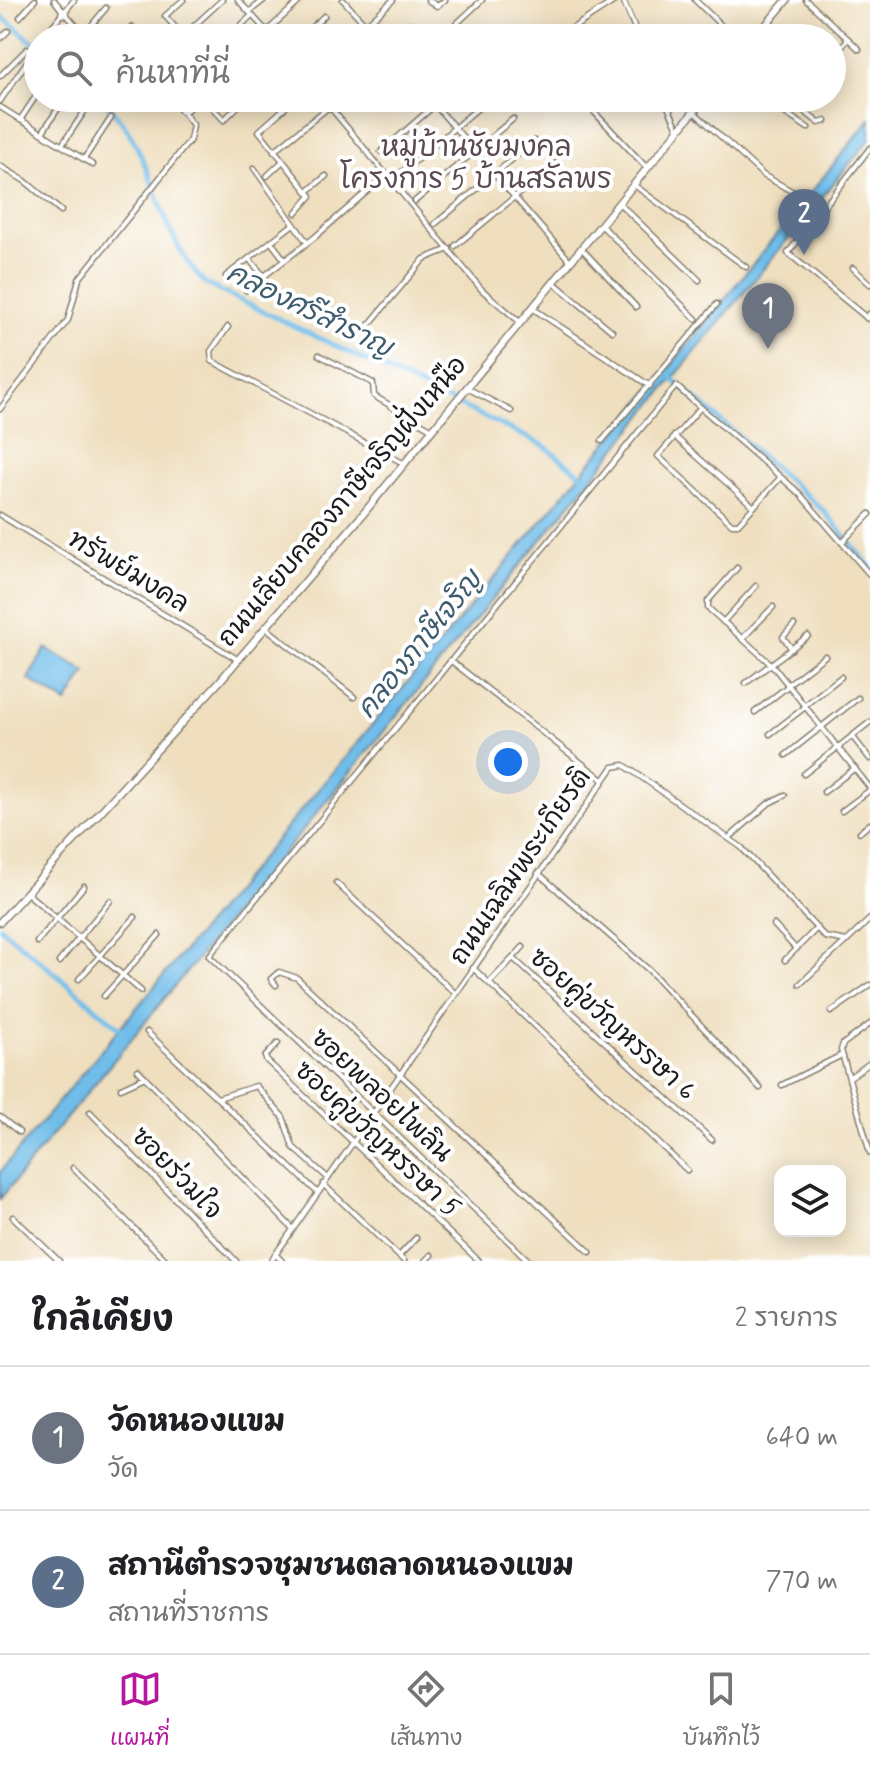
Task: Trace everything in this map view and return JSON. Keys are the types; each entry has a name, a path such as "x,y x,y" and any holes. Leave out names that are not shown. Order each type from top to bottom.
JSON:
{"main road":[{"path":"768,24 787,0"},
{"name":"ถนนเลียบคลองภาษีเจริญฝั่งเหนือ","path":"0,922 265,627 694,112"}],"street":[{"path":"20,17 35,0"},
{"path":"54,0 74,24"},
{"path":"54,24 74,0"},
{"path":"172,24 165,16 183,0"},
{"path":"197,24 222,0"},
{"path":"238,0 260,24"},
{"path":"241,24 264,0"},
{"path":"279,24 301,0"},
{"path":"343,0 365,24"},
{"path":"367,24 393,0"},
{"path":"428,0 437,6 445,0"},
{"path":"456,24 482,0"},
{"path":"579,24 616,0"},
{"path":"623,0 633,24"},
{"path":"695,0 720,24"},
{"path":"806,0 832,24"},
{"path":"94,24 106,8"},
{"path":"315,24 324,16"},
{"path":"0,39 8,31"},
{"path":"846,42 848,39 859,49"},
{"path":"0,76 24,52"},
{"path":"0,101 24,66"},
{"path":"0,107 93,165"},
{"path":"20,120 25,112"},
{"path":"42,133 56,112"},
{"path":"62,145 84,112"},
{"path":"0,409 68,320 79,279 193,133 183,112"},
{"path":"216,112 224,120 232,112"},
{"path":"279,112 260,128 260,134 308,191 311,199 296,213"},
{"path":"274,151 324,112"},
{"path":"334,112 452,248 482,290 520,322"},
{"path":"381,152 427,112"},
{"path":"441,112 570,261"},
{"path":"395,178 473,112"},
{"path":"594,112 647,168"},
{"path":"670,112 679,131"},
{"path":"694,112 763,175 797,194"},
{"path":"783,112 808,128"},
{"path":"804,112 813,120 826,121"},
{"path":"84,159 111,118"},
{"path":"415,201 513,119"},
{"path":"435,224 534,141"},
{"path":"869,316 788,253 870,148"},
{"path":"267,176 283,161"},
{"path":"368,326 424,259 452,248 556,163"},
{"path":"0,166 25,181 61,211"},
{"path":"254,168 292,226 306,241"},
{"path":"246,290 315,237 387,174"},
{"path":"308,191 326,176"},
{"path":"634,185 746,267"},
{"path":"620,203 699,280"},
{"path":"601,225 696,319"},
{"path":"226,276 292,226"},
{"path":"271,242 284,259"},
{"path":"581,248 636,307"},
{"path":"249,259 264,276"},
{"path":"853,268 870,284"},
{"path":"553,282 612,331"},
{"path":"602,441 717,304"},
{"path":"532,308 650,386"},
{"path":"228,327 211,351 212,361 403,463"},
{"path":"319,355 373,383 374,396 431,429"},
{"path":"602,779 450,660 676,386 814,508 844,540 870,575"},
{"path":"465,387 511,411"},
{"path":"700,408 658,456 732,524 738,524 780,478"},
{"path":"674,436 754,507"},
{"path":"844,540 870,514"},
{"name":"ทรัพย์มงคล","path":"0,515 237,659"},
{"path":"737,568 706,604 771,665 870,789 842,811"},
{"path":"723,622 756,586"},
{"path":"742,639 773,607"},
{"path":"792,649 783,637 794,625"},
{"path":"265,627 354,697"},
{"path":"746,683 808,636"},
{"path":"755,712 825,656"},
{"name":"ซอยพลอยไพลิน","path":"450,660 209,957 529,1261"},
{"path":"770,734 841,677"},
{"path":"786,755 858,698"},
{"path":"804,774 870,722"},
{"path":"852,736 870,759"},
{"name":"ถนนเฉลิมพระเกียรติ","path":"271,1261 609,769 624,765 729,838 816,929 833,941 847,941"},
{"path":"824,792 855,768"},
{"path":"729,838 769,803 785,795"},
{"path":"860,832 870,824"},
{"path":"538,873 650,971 760,1088"},
{"path":"336,883 456,994"},
{"path":"37,942 84,886"},
{"path":"27,893 141,991"},
{"path":"59,962 110,901"},
{"path":"79,979 135,917"},
{"path":"800,984 870,919"},
{"path":"774,925 796,949"},
{"path":"785,960 816,929"},
{"path":"104,996 159,935"},
{"path":"513,958 523,947"},
{"name":"ซอยคู่ขวัญหรรษา 6","path":"490,982 513,958 712,1140"},
{"name":"ซอยคู่ขวัญหรรษา 6","path":"473,968 687,1170"},
{"path":"276,985 271,979 279,972 297,978 590,1252"},
{"path":"831,1012 870,985"},
{"path":"870,1024 841,1046 870,1153"},
{"path":"147,1032 317,1192"},
{"name":"ซอยคู่ขวัญหรรษา 5","path":"278,1043 265,1057 267,1061 479,1261"},
{"path":"782,1085 842,1055"},
{"path":"850,1077 870,1063"},
{"path":"138,1070 293,1229"},
{"path":"121,1088 145,1077"},
{"path":"218,1098 256,1086 277,1107 297,1152 328,1178"},
{"name":"ซอยร่วมใจ","path":"90,1112 236,1261"},
{"path":"0,1117 19,1132"},
{"path":"287,1163 297,1152"},
{"path":"73,1168 167,1261"},
{"path":"323,1184 404,1261"},
{"path":"13,1217 59,1261"},
{"path":"399,1256 416,1238"},
{"path":"275,1254 282,1261"},
{"path":"425,1261 431,1255"}],"water":[{"path":"870,119 870,139 0,1199 0,1172 669,368"},
{"path":"46,648 86,672 67,703 28,679"}],"waterway":[{"name":"คลองศรีสำราญ","path":"0,15 24,35"},
{"name":"คลองศรีสำราญ","path":"113,112 134,141 175,240 188,263 206,284 543,445 583,476"},
{"path":"670,377 824,511 870,567"},
{"path":"0,927 122,1030"}],"place":[{"name":"สถานีตำรวจชุมชนตลาดหนองแขม","path":"804,255"},
{"name":"วัดหนองแขม","path":"768,349"}],"district":[{"name":"หมู่บ้านชัยมงคล โครงการ 5 บ้านสรัลพร","path":"476,164"}],"water label":[{"name":"คลองภาษีเจริญ","path":"420,645"}]}
